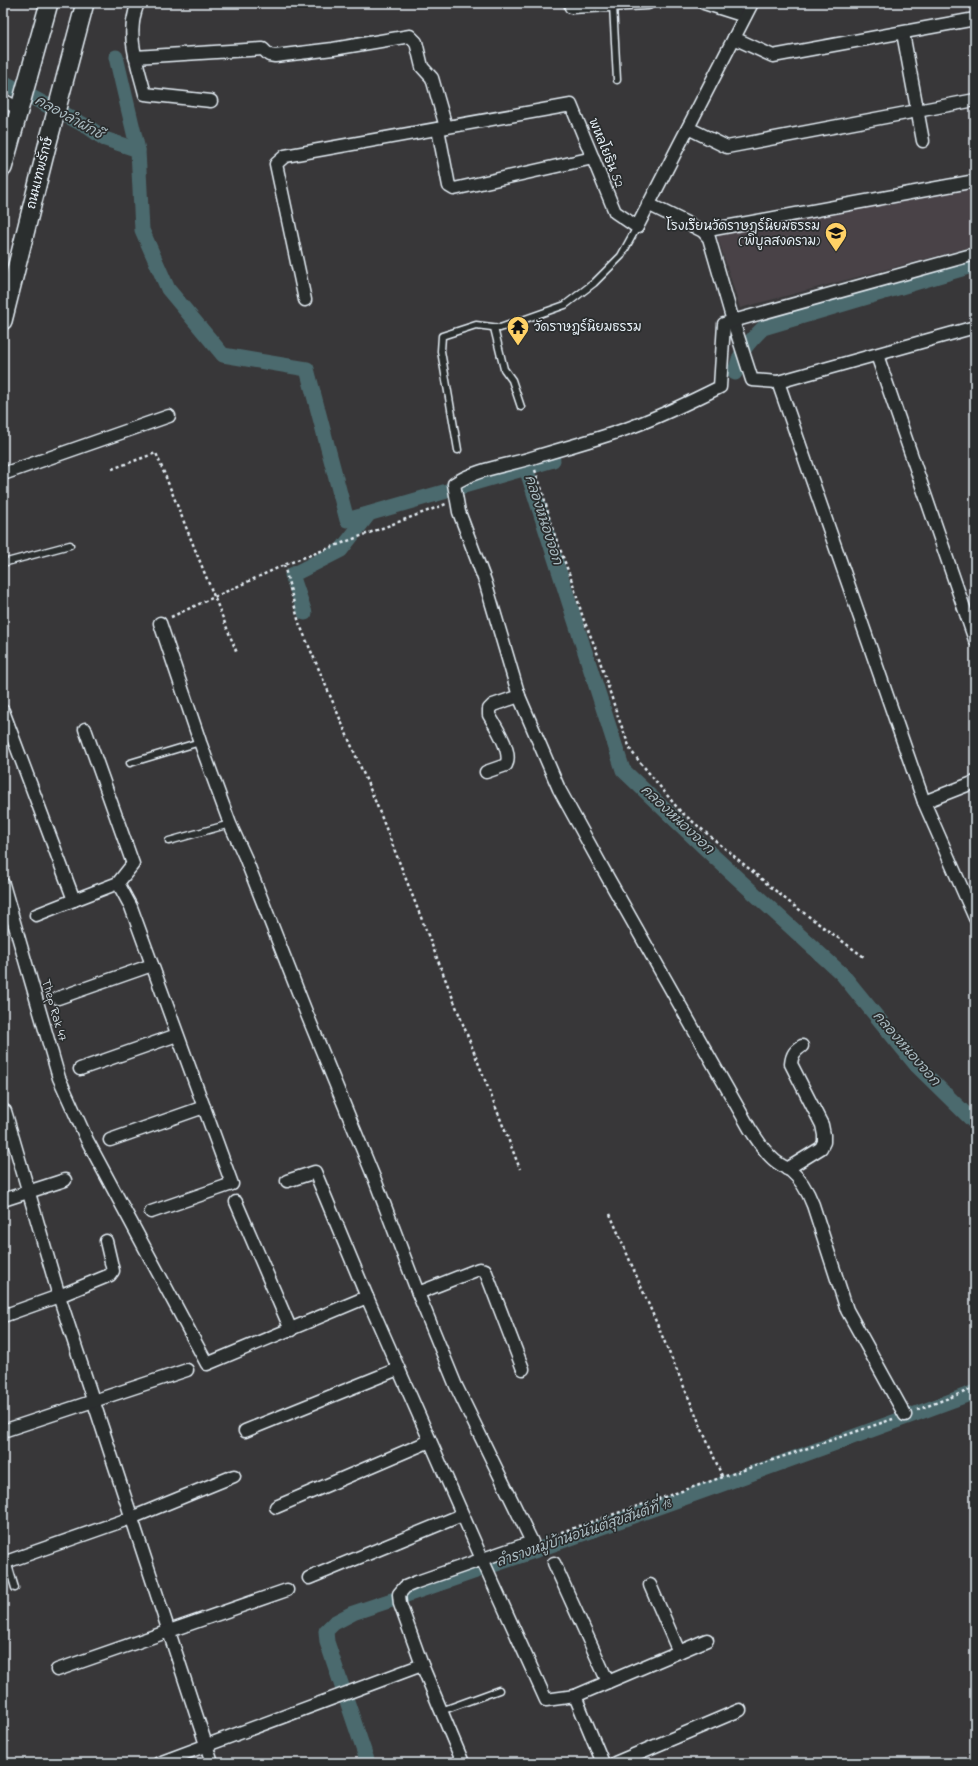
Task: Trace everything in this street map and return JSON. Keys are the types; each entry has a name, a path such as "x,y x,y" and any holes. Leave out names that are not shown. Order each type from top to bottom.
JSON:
{"main road":[{"path":"3,168 49,3"},
{"name":"ถนนเทพรักษ์","path":"3,321 85,3"}],"street":[{"path":"138,3 134,14 131,33 135,56 145,94 211,101"},
{"path":"571,6 648,3"},
{"path":"704,3 745,16"},
{"path":"636,227 752,3"},
{"path":"734,38 773,56 975,20"},
{"path":"903,33 923,141"},
{"path":"135,56 263,49 269,55 275,56 333,49 410,36 416,42 422,67 432,78 442,128 449,186 451,188 471,186 592,158"},
{"path":"3,100 20,105"},
{"path":"688,128 727,147 975,100"},
{"name":"พหลโยธิน 52","path":"442,128 571,105 615,212 636,227"},
{"path":"305,300 276,164 285,156 442,128"},
{"path":"703,231 975,181"},
{"path":"648,204 703,231 709,238 752,380 778,382 974,329"},
{"path":"905,1415 847,1310 808,1192 803,1184 764,1150 753,1134 559,789 519,696 484,581 459,512 454,484 473,474 530,459 634,426 697,399 720,387 722,331 724,324 734,324 975,254"},
{"path":"876,355 975,640"},
{"path":"778,382 924,802 975,918"},
{"path":"3,474 169,416"},
{"path":"160,623 200,742 230,824 376,1180 418,1293 456,1386 532,1542 483,1561 405,1587 400,1599 422,1665 463,1763"},
{"path":"486,772 506,765 509,761 508,753 489,715 489,709 493,705 519,696"},
{"path":"3,711 74,900"},
{"path":"36,915 118,883 133,864 85,729"},
{"path":"924,802 975,782"},
{"path":"118,883 131,907 232,1184 151,1212"},
{"name":"Thep Rak 47","path":"3,884 59,1078 87,1140 207,1364 291,1330"},
{"path":"58,998 152,965"},
{"path":"80,1069 177,1035"},
{"path":"787,1169 821,1148 824,1142 822,1125 791,1064 791,1057 794,1052 802,1046"},
{"path":"110,1140 204,1107"},
{"path":"5,1111 59,1296 212,1763"},
{"path":"287,1181 315,1172 398,1369 489,1576 546,1700 575,1696 707,1640"},
{"path":"3,1200 66,1180"},
{"path":"236,1202 291,1330 367,1297"},
{"path":"3,1316 59,1296 110,1275 113,1271 106,1241"},
{"path":"418,1293 479,1269 484,1270 523,1369"},
{"path":"245,1431 398,1369"},
{"path":"3,1431 187,1370"},
{"path":"276,1507 430,1441"},
{"path":"5,1562 131,1518 234,1476"},
{"path":"309,1578 462,1515"},
{"path":"554,1563 608,1682"},
{"path":"650,1585 679,1652"},
{"path":"57,1670 287,1590"},
{"path":"159,1763 422,1665"},
{"path":"575,1696 603,1763"},
{"path":"615,1763 740,1710"}],"lane":[{"path":"613,4 617,80"},
{"path":"458,450 441,351 441,337 457,330 476,326 494,328 507,325 565,305 594,283 621,256 636,227"},
{"path":"494,328 504,369 512,380 521,407"},
{"path":"3,562 70,545"},
{"path":"130,764 200,742"},
{"path":"169,841 230,824"},
{"path":"5,1562 15,1588"},
{"path":"441,1711 499,1690"}],"path":[{"path":"112,469 156,453 237,653"},
{"path":"530,459 543,493 551,525 573,584 583,618 596,650 618,718 632,751 680,811 789,902 864,956"},
{"path":"160,623 284,565 456,500"},
{"path":"284,565 299,623 376,803 520,1169"},
{"path":"610,1214 722,1476"},
{"path":"532,1542 722,1476 905,1415 975,1388"}],"shaded area":[{"name":"โรงเรียนวัดราษฎร์นิยมธรรม (พิบูลสงคราม)","path":"975,186 975,246 740,308 716,232"}],"waterway":[{"name":"คลองหนองจอก","path":"116,57 138,150 142,230 168,289 223,355 307,369 347,520 526,468 623,770 710,853 842,974 917,1066 975,1123"},
{"name":"คลองลำผักชี","path":"3,82 88,127 105,139 138,150"},
{"path":"735,373 739,359 745,348 763,328 975,265"},
{"path":"526,468 553,460"},
{"path":"305,613 292,575 341,550 369,514"},
{"name":"ลำรางหมู่บ้านอนันต์สุขสันต์ที่ 18","path":"368,1763 327,1642 326,1631 334,1623 353,1613 665,1505 975,1392"}],"place":[{"name":"โรงเรียนวัดราษฎร์นิยมธรรม (พิบูลสงคราม)","path":"836,252"},
{"name":"วัดราษฎร์นิยมธรรม","path":"518,346"}]}
